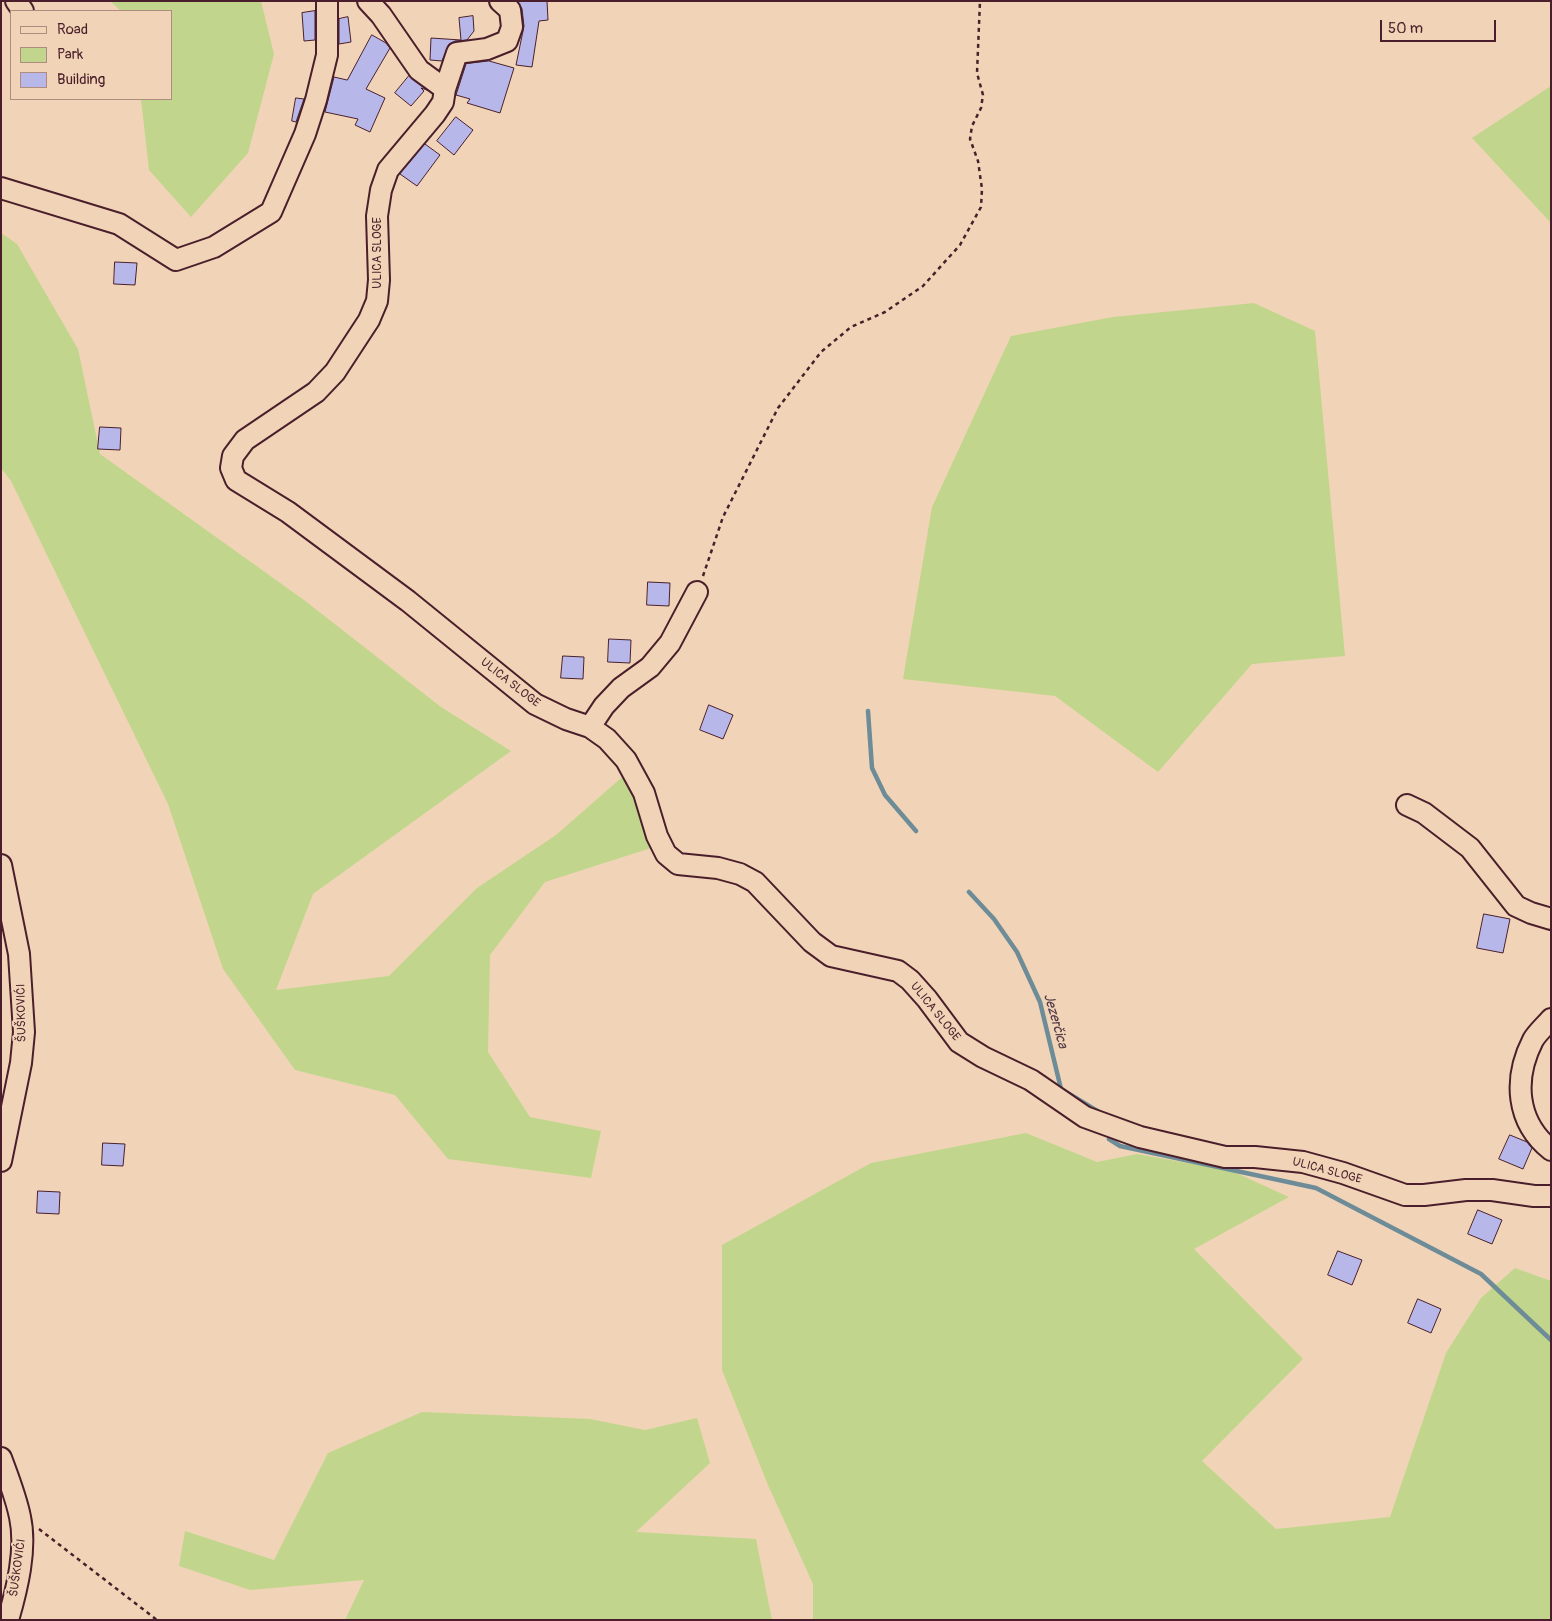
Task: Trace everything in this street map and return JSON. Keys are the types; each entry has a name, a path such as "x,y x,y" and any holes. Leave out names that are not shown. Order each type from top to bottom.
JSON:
{"street":[{"path":"1,188 119,224 176,260 214,248 271,212 305,134 316,100 327,55 327,1"},
{"path":"368,1 381,15 419,70 445,89"},
{"name":"ULICA SLOGE","path":"500,1 510,10 512,27 507,41 487,49 457,52 445,89 443,102 436,114 388,170 381,190 377,216 379,280 377,301 369,320 335,372 316,392 245,440 233,456 231,468 236,480 288,512 408,601 535,704 590,728 607,739 626,760 644,793 657,836 666,854 678,864 718,868 740,874 755,882 812,942 831,956 898,971 910,980 927,999 959,1042 1031,1080 1085,1117 1140,1137 1225,1157 1255,1157 1303,1162 1343,1173 1405,1195 1492,1190 1534,1196 1551,1196"},
{"path":"590,728 604,706 621,688 650,667 665,649 685,617 697,592"},
{"path":"1407,805 1424,813 1470,848 1516,906 1551,919"},
{"name":"ŠUŠKOVIĆI","path":"1,865 19,954 24,1032 21,1064 1,1161"},
{"path":"1551,1019 1534,1039 1522,1070 1521,1098 1525,1118 1537,1137 1551,1150"},
{"name":"ŠUŠKOVIĆI","path":"1,1458 20,1516 23,1538 15,1596 8,1620"}],"path":[{"path":"697,592 722,517 778,408 821,352 851,327 884,312 924,286 960,245 981,207 982,189 978,161 970,139 972,126 981,108 983,95 977,74 980,1"},
{"path":"20,1516 157,1620"}],"green space":[{"path":"110,1 261,1 274,54 248,153 191,217 149,170 141,100 172,100 172,10 120,10"},
{"path":"1551,86 1551,223 1472,138"},
{"path":"1,233 17,244 78,349 100,454 304,600 441,707 511,751 313,894 276,990 389,976 477,888 556,835 636,765 651,848 545,882 490,955 488,1052 530,1117 601,1131 591,1178 448,1159 395,1095 295,1070 223,969 168,804 11,481 1,468"},
{"path":"1254,303 1315,331 1345,656 1252,664 1158,772 1055,696 903,679 932,507 1011,336 1113,317"},
{"path":"1026,1133 1097,1162 1137,1154 1232,1171 1289,1197 1194,1249 1303,1359 1202,1461 1276,1529 1390,1517 1446,1353 1481,1298 1515,1268 1551,1281 1551,1620 813,1620 813,1584 768,1485 722,1370 722,1245 871,1163"},
{"path":"422,1412 590,1419 645,1430 697,1418 710,1463 636,1532 756,1539 772,1620 345,1620 364,1580 250,1590 179,1566 185,1531 274,1560 328,1453"}],"building":[{"path":"518,1 547,1 548,20 539,21 532,67 516,65 524,26 522,9"},
{"path":"315,11 315,40 304,41 302,13"},
{"path":"473,16 474,31 467,40 455,41 449,44 442,61 430,60 431,38 461,40 459,18"},
{"path":"348,17 351,42 339,44 339,19"},
{"path":"372,35 386,43 390,48 366,89 385,98 370,132 355,125 358,119 325,112 334,77 347,80"},
{"path":"489,61 514,68 500,113 467,103 470,99 456,95 466,64"},
{"path":"409,76 427,90 421,88 424,91 411,106 395,93"},
{"path":"296,98 304,99 296,122 292,121"},
{"path":"456,117 473,130 454,155 437,141"},
{"path":"425,144 440,155 417,186 400,174"},
{"path":"115,262 137,263 135,285 114,284"},
{"path":"100,427 121,428 120,450 98,449"},
{"path":"648,582 670,583 669,606 647,605"},
{"path":"609,639 631,640 630,663 608,662"},
{"path":"563,656 584,657 583,679 561,678"},
{"path":"709,705 733,715 723,739 700,730"},
{"path":"1484,914 1510,919 1503,953 1477,948"},
{"path":"1510,1135 1527,1142 1532,1148 1523,1169 1499,1159"},
{"path":"103,1143 125,1144 123,1166 102,1165"},
{"path":"38,1191 60,1192 59,1214 37,1213"},
{"path":"1478,1210 1502,1220 1492,1244 1468,1234"},
{"path":"1338,1251 1362,1260 1352,1285 1328,1275"},
{"path":"1418,1299 1441,1309 1431,1333 1408,1323"}],"waterway":[{"name":"Jezerčica","path":"868,711 872,768 885,795 916,831"},
{"name":"Jezerčica","path":"969,892 994,919 1017,952 1040,1002 1061,1089 1099,1112"},
{"path":"1109,1139 1120,1146 1316,1188 1481,1274 1551,1340"}]}
